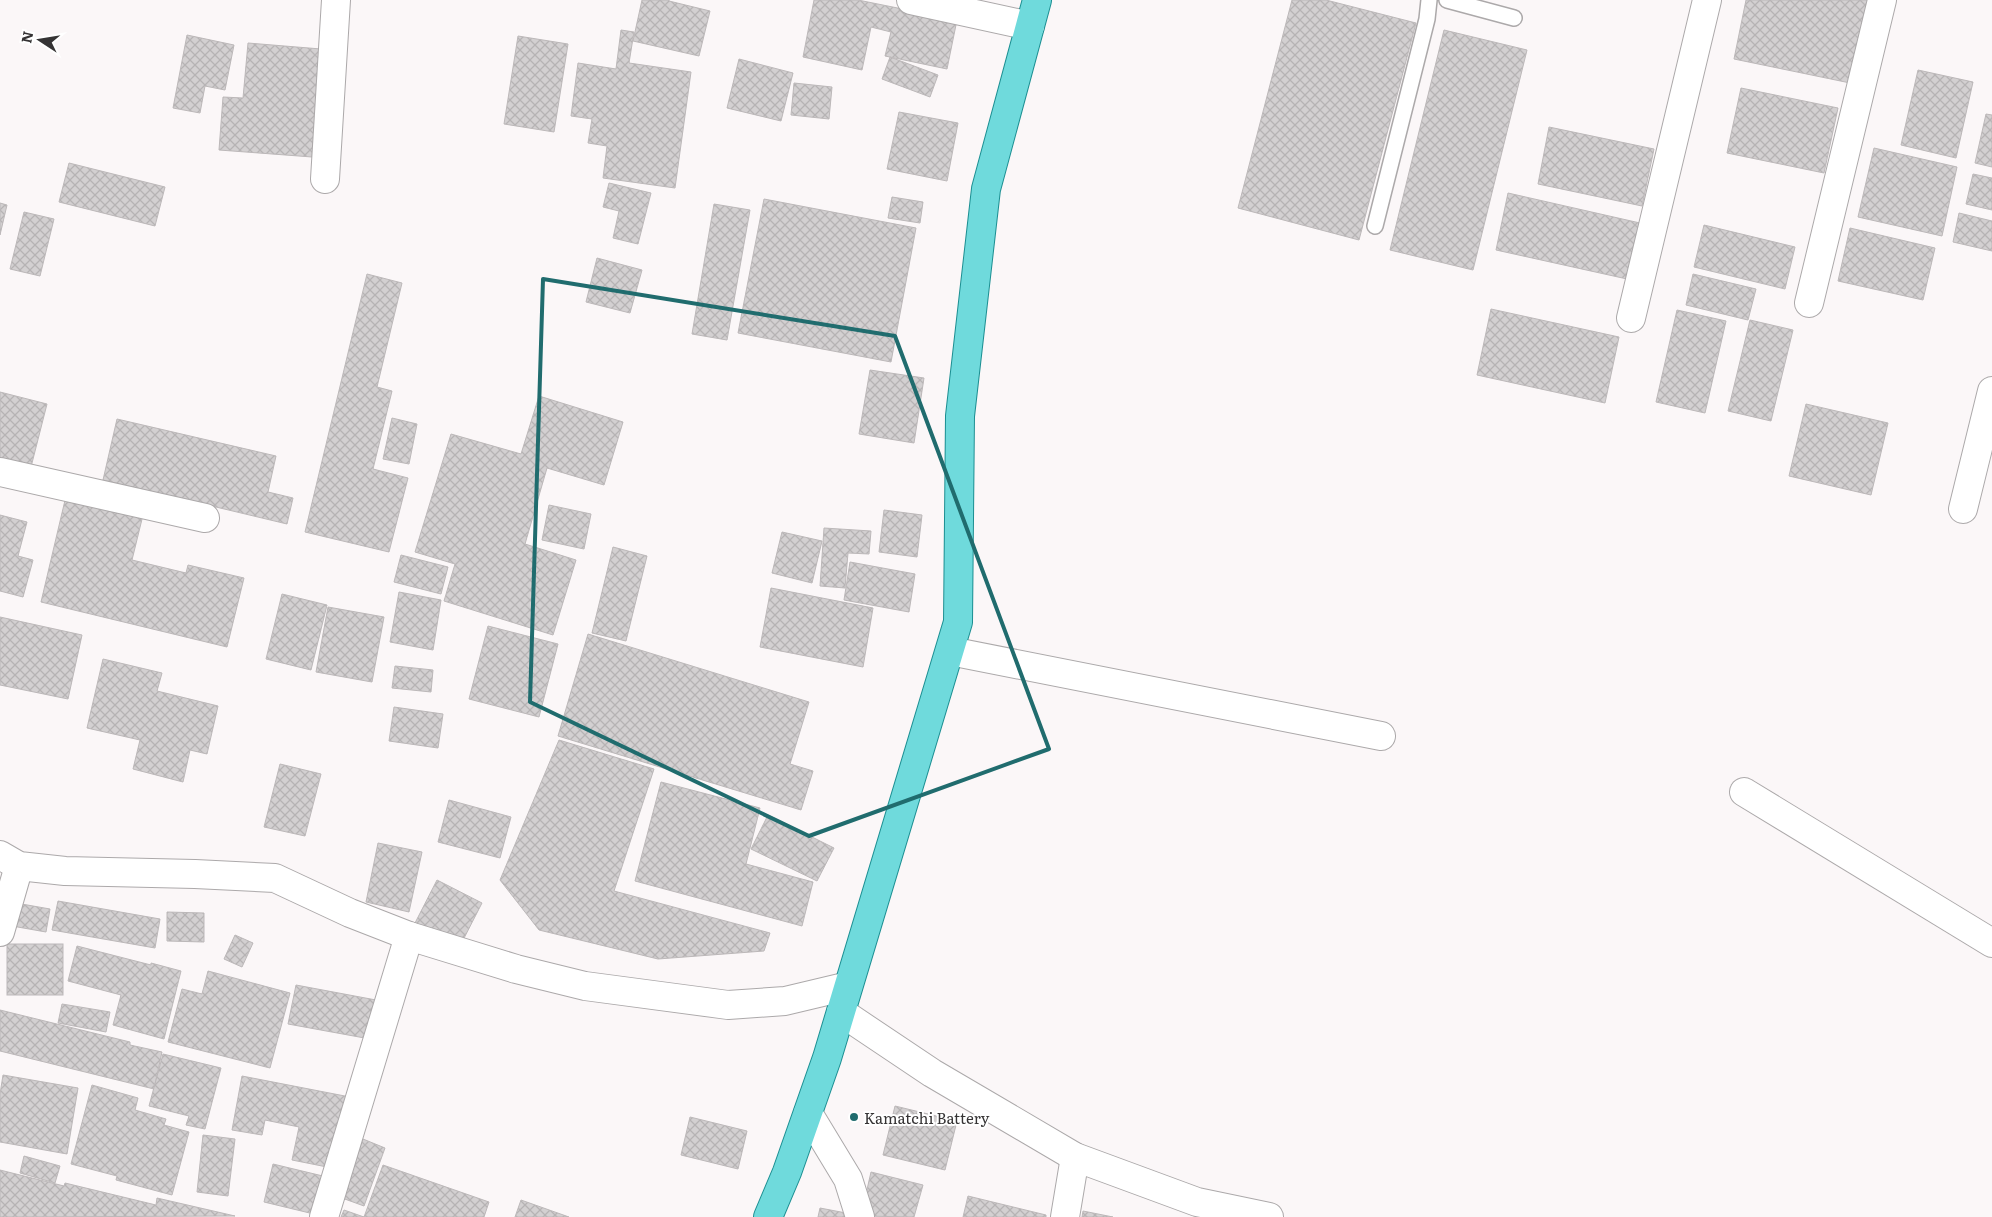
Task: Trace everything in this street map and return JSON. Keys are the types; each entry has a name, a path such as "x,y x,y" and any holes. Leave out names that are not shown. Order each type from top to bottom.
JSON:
{"main road":[{"path":"768,1217 787,1172 827,1058 958,622 960,416 986,189 1037,0"}],"street":[{"path":"325,180 336,0"},
{"path":"911,0 1030,26"},
{"path":"1631,318 1707,0"},
{"path":"1809,303 1882,0"},
{"path":"1963,509 1992,391"},
{"path":"0,472 205,518"},
{"path":"950,650 1381,736"},
{"path":"1744,792 1992,943"},
{"path":"0,932 10,861 65,871 275,878 350,913 409,936 516,968 585,986 728,1005 784,1001 848,986"},
{"path":"324,1217 409,936"},
{"path":"841,1012 932,1073 1075,1157 1197,1202 1269,1217"},
{"path":"808,1113 848,1179 860,1217"},
{"path":"1065,1217 1075,1157"}],"lane":[{"path":"1375,226 1427,20 1430,0"},
{"path":"1447,0 1514,18"}],"highlighted area":[{"path":"543,279 895,336 1049,749 809,836 530,702"}],"building":[{"path":"642,0 669,0 710,11 699,56 633,41"},
{"path":"814,0 858,0 957,20 947,69 885,56 891,32 871,27 862,70 803,57"},
{"path":"1292,0 1326,0 1416,23 1359,240 1238,208"},
{"path":"1746,0 1873,0 1855,84 1734,59"},
{"path":"621,30 634,32 629,63 691,72 675,188 603,178 607,146 588,143 592,119 571,116 578,63 616,69"},
{"path":"1444,30 1527,50 1473,270 1390,250"},
{"path":"187,35 234,45 225,90 205,86 200,113 173,108"},
{"path":"518,36 568,44 554,132 504,124"},
{"path":"248,43 321,49 312,157 219,150 223,97 243,98"},
{"path":"890,57 938,75 930,97 882,79"},
{"path":"739,59 793,73 781,121 727,108"},
{"path":"1918,70 1973,82 1956,158 1901,145"},
{"path":"794,83 832,87 829,119 791,115"},
{"path":"1741,88 1838,108 1824,173 1727,153"},
{"path":"899,112 958,123 947,181 887,169"},
{"path":"1986,114 1992,115 1992,167 1975,163"},
{"path":"1549,127 1654,149 1642,206 1538,184"},
{"path":"1874,148 1957,167 1942,236 1858,217"},
{"path":"69,163 165,187 155,226 59,202"},
{"path":"1973,174 1992,178 1992,210 1966,204"},
{"path":"609,183 651,193 638,244 613,238 619,211 603,207"},
{"path":"1508,193 1640,223 1627,279 1496,250"},
{"path":"892,197 923,202 920,223 888,218"},
{"path":"764,199 916,228 891,362 738,333"},
{"path":"0,203 7,205 0,235"},
{"path":"714,204 750,210 727,340 692,334"},
{"path":"24,212 54,219 40,276 10,269"},
{"path":"1959,213 1992,221 1992,251 1953,242"},
{"path":"1704,225 1795,247 1785,289 1694,267"},
{"path":"1850,228 1935,248 1923,300 1838,281"},
{"path":"597,258 642,270 630,313 586,302"},
{"path":"367,274 402,283 377,387 392,391 373,469 408,478 389,552 305,532"},
{"path":"1693,274 1756,289 1748,320 1686,305"},
{"path":"1491,309 1619,337 1605,403 1477,375"},
{"path":"1677,310 1726,321 1705,413 1656,402"},
{"path":"1750,320 1793,330 1771,421 1728,411"},
{"path":"870,370 924,378 914,443 859,434"},
{"path":"0,392 47,404 31,467 0,459"},
{"path":"539,396 623,422 604,485 547,468 525,544 576,560 553,635 444,601 455,564 415,552 451,434 521,454"},
{"path":"1806,404 1888,423 1871,495 1789,476"},
{"path":"392,418 417,424 409,464 383,459"},
{"path":"117,419 276,456 268,492 293,498 287,524 103,480"},
{"path":"66,496 143,515 132,560 186,573 188,565 244,578 227,647 41,602"},
{"path":"549,505 591,514 584,549 542,540"},
{"path":"884,510 922,515 917,557 879,552"},
{"path":"0,515 27,522 18,556 33,560 23,597 0,591"},
{"path":"824,528 871,531 869,554 848,553 845,588 820,586"},
{"path":"782,532 822,541 812,583 772,573"},
{"path":"613,547 647,556 626,641 592,633"},
{"path":"401,555 448,567 441,594 394,582"},
{"path":"850,562 915,574 909,612 844,600"},
{"path":"771,588 873,608 863,667 760,647"},
{"path":"399,592 441,600 433,650 390,642"},
{"path":"282,594 327,605 311,670 266,659"},
{"path":"328,607 384,617 372,682 316,672"},
{"path":"0,617 82,635 68,699 0,685"},
{"path":"488,626 558,644 539,717 469,699"},
{"path":"588,634 809,702 790,764 813,771 801,810 558,736"},
{"path":"103,659 162,673 157,691 218,706 207,754 190,750 183,782 133,769 140,740 87,728"},
{"path":"395,666 433,670 431,692 392,688"},
{"path":"394,707 443,714 438,748 389,741"},
{"path":"559,740 654,769 614,891 770,933 764,951 658,959 539,930 500,880"},
{"path":"280,764 321,774 305,836 264,827"},
{"path":"661,782 760,808 746,864 813,882 802,926 635,881"},
{"path":"449,800 511,817 500,858 438,842"},
{"path":"768,815 834,848 817,881 751,849"},
{"path":"378,843 422,852 409,912 366,902"},
{"path":"437,880 482,903 460,946 415,923"},
{"path":"58,901 160,919 155,948 52,930"},
{"path":"16,903 50,909 46,932 12,926"},
{"path":"167,912 204,913 204,942 167,941"},
{"path":"235,935 253,943 242,967 224,959"},
{"path":"7,944 63,944 63,995 7,995"},
{"path":"77,946 181,971 164,1039 113,1025 121,995 68,981"},
{"path":"208,971 290,993 270,1068 168,1042 182,989 202,994"},
{"path":"296,985 376,1000 370,1039 288,1024"},
{"path":"62,1004 110,1012 106,1032 58,1023"},
{"path":"0,1010 130,1042 130,1045 162,1052 154,1089 0,1051"},
{"path":"163,1054 221,1068 205,1129 186,1125 189,1116 149,1106"},
{"path":"3,1075 78,1088 67,1154 0,1142 0,1094"},
{"path":"242,1076 350,1097 337,1169 292,1160 299,1127 265,1120 262,1135 232,1130"},
{"path":"92,1085 138,1098 135,1110 166,1119 164,1125 189,1132 172,1195 116,1180 117,1176 71,1164"},
{"path":"895,1106 957,1121 945,1170 883,1155"},
{"path":"690,1117 747,1131 738,1169 681,1155"},
{"path":"203,1135 235,1139 228,1196 197,1192"},
{"path":"363,1139 385,1148 364,1206 342,1198"},
{"path":"24,1156 60,1166 55,1183 20,1173"},
{"path":"273,1164 327,1177 318,1215 264,1202"},
{"path":"383,1165 489,1202 484,1217 364,1217"},
{"path":"0,1170 64,1186 65,1183 156,1205 157,1198 235,1216 0,1217"},
{"path":"871,1172 923,1185 914,1217 861,1216"},
{"path":"968,1196 1046,1215 1046,1217 963,1217"},
{"path":"521,1200 569,1217 515,1217"},
{"path":"820,1208 846,1213 845,1217 818,1217"},
{"path":"344,1210 364,1217 341,1217"},
{"path":"1083,1211 1113,1217 1082,1217"}],"place":[{"name":"Kamatchi Battery","path":"854,1117"}]}
